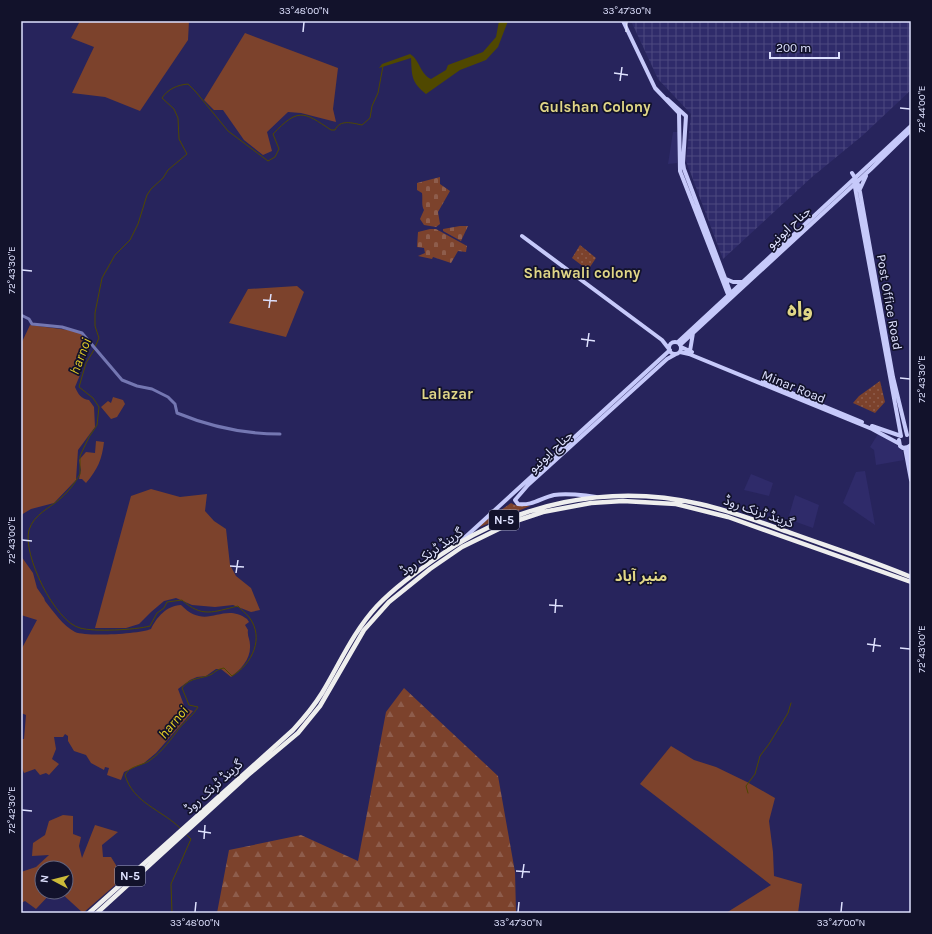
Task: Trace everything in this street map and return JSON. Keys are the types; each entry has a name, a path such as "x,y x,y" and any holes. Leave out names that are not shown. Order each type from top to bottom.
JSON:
{"highway":[{"name":"گرینڈ ٹرنک روڈ","path":"89,913 96,911 171,842 204,809 291,732 318,705 356,632 378,605 432,562 459,543 488,527 534,509 564,502 598,497 623,498 676,504 713,512 911,577"},
{"name":"گرینڈ ٹرنک روڈ","path":"171,842 205,815 298,733 318,705 359,638 374,617 388,602 444,559 478,538 528,517 580,504 623,498"},
{"name":"گرینڈ ٹرنک روڈ","path":"868,563 911,582"}],"main road":[{"path":"624,21 655,88 686,116 682,163 712,250 726,279 730,296"},
{"path":"679,111 680,171 730,296"},
{"name":"جناح ایونیو","path":"678,347 744,282 911,126"},
{"name":"جناح ایونیو","path":"526,484 666,359 730,296 844,194 854,178 871,169 911,130"},
{"path":"844,194 858,192 871,169"},
{"name":"Post Office Road","path":"854,178 858,192 885,339 901,436"},
{"path":"522,236 662,340 678,347"},
{"path":"726,279 733,282 744,282"},
{"path":"690,352 693,333"},
{"name":"Post Office Road","path":"885,339 900,408 909,436"},
{"path":"662,340 669,350 678,347"},
{"name":"جناح ایونیو","path":"556,457 669,350 671,343 678,347"},
{"name":"Minar Road","path":"678,347 754,379"},
{"name":"Minar Road","path":"678,347 881,431 898,443 909,447"},
{"path":"890,432 896,428 898,418"},
{"name":"Minar Road","path":"881,431 890,432 901,436"},
{"path":"898,443 901,436 909,436"},
{"path":"909,447 911,461"},
{"path":"909,447 911,480"},
{"path":"526,484 516,498 515,502 518,504 529,504 559,494 598,497"},
{"path":"459,543 526,484"}],"street":[{"path":"21,315 32,324 76,330 90,341 108,361 122,380 137,386 152,389 168,397 175,404 178,412 182,414 228,430 264,434 280,434"}],"shaded area":[{"path":"499,21 508,21 498,47 486,60 460,70 426,94 417,86 413,78 411,58 379,68 382,64 410,54 416,60 424,74 431,79 446,70 448,65 483,52 496,37"},
{"path":"631,21 911,21 911,90 862,136 812,177 723,259 686,161 691,114 658,79"},
{"path":"673,132 678,132 677,163 668,164"},
{"path":"878,434 902,448 904,460 876,465 874,450 870,447"},
{"path":"865,471 875,525 843,503 856,472"},
{"path":"751,474 773,483 769,496 744,490"},
{"path":"795,495 819,505 813,528 788,519"}],"green space":[{"path":"80,21 189,21 188,40 140,111 105,97 72,93 94,47 71,38"},
{"path":"245,33 338,68 333,109 336,122 301,113 288,112 267,132 272,151 263,155 244,140 223,110 214,110 204,100"},
{"path":"440,177 440,184 450,191 438,212 440,224 436,227 424,225 420,219 424,210 422,204 422,193 417,190 417,183"},
{"path":"468,226 461,241 443,231 443,229"},
{"path":"436,229 467,246 466,252 458,251 451,263 433,257 432,259 418,256 425,253 424,248 417,247 418,232"},
{"path":"580,245 596,258 588,270 572,258"},
{"path":"297,286 304,292 286,337 229,323 248,289"},
{"path":"30,325 76,331 90,344 89,352 81,362 80,375 75,387 80,396 89,400 94,407 95,427 78,450 76,480 54,503 31,509 21,515 21,344"},
{"path":"880,381 885,402 875,413 853,403 859,396"},
{"path":"113,397 123,400 125,404 117,417 111,419 101,407 108,401 111,403"},
{"path":"96,441 104,442 102,454 99,464 86,483 82,479 79,479 81,470 79,460 86,452 95,453"},
{"path":"151,489 180,497 207,494 205,511 214,521 226,529 230,565 236,576 251,588 260,610 251,612 233,605 215,607 192,605 176,598 164,601 139,624 126,628 95,628 131,496"},
{"path":"511,503 515,505 530,506 480,527 481,524"},
{"path":"21,556 33,573 37,588 45,601 62,622 75,632 81,634 101,635 145,631 151,629 159,616 166,610 171,607 181,605 190,613 199,616 207,617 230,613 238,614 247,619 249,622 245,625 248,630 250,641 249,655 242,667 231,677 221,669 216,669 206,676 197,677 190,680 178,689 185,708 193,711 156,753 144,763 124,772 121,780 107,775 109,768 105,767 104,770 91,763 86,755 74,751 68,741 68,736 65,734 63,737 54,737 56,749 52,759 59,764 49,775 46,773 40,775 35,769 24,773 21,766 21,739 24,739 26,715 21,713 21,650 37,620 21,615"},
{"path":"404,688 498,776 515,872 516,913 217,913 229,850 301,835 358,861 386,712"},
{"path":"671,746 694,760 716,767 775,798 769,821 774,876 802,884 798,913 726,913 771,885 640,784"},
{"path":"63,815 73,816 73,834 81,837 79,846 82,858 95,825 118,832 102,845 103,857 111,857 122,875 122,879 83,913 69,900 74,900 74,860 44,860 49,855 32,856 33,843 45,835 49,821"},
{"path":"34,868 34,900 44,900 36,909 25,901 21,903 21,872"}],"waterway":[{"name":"harnoi","path":"95,347 99,338 95,326 95,313 102,278 115,255 130,240 138,224 147,195 151,189 163,178 168,170 187,154 179,139 178,118 174,109 162,98 167,92 177,86 188,84 228,131 268,161 275,157 279,149 273,134 295,116 307,116 331,130 335,130 340,124 343,123 362,125 370,118 372,106 378,93 383,66"},
{"name":"harnoi","path":"94,350 86,363 79,387 93,398 99,407 97,425 89,437 80,456 80,474 64,496 38,515 31,524 29,530 28,541 30,555 42,586 60,614 70,623 80,628 104,630 150,626 157,613 164,608 167,602 182,600 189,606 208,612 238,606 249,617 254,625 256,633 254,650 250,658 239,671 232,676 224,668 222,668 208,676 192,680 185,684 182,688 189,705 198,707 158,753 146,763 132,768 125,775 134,793 180,828"},
{"path":"748,793 746,786 755,774 760,756 788,713 791,703"},
{"name":"harnoi","path":"172,913 171,884 191,839 187,835"}],"district":[{"name":"Gulshan Colony","path":"595,107"},
{"name":"Shahwali colony","path":"582,273"},
{"name":"واہ","path":"800,309"},
{"name":"Lalazar","path":"447,394"},
{"name":"منیر آباد","path":"641,576"}]}
